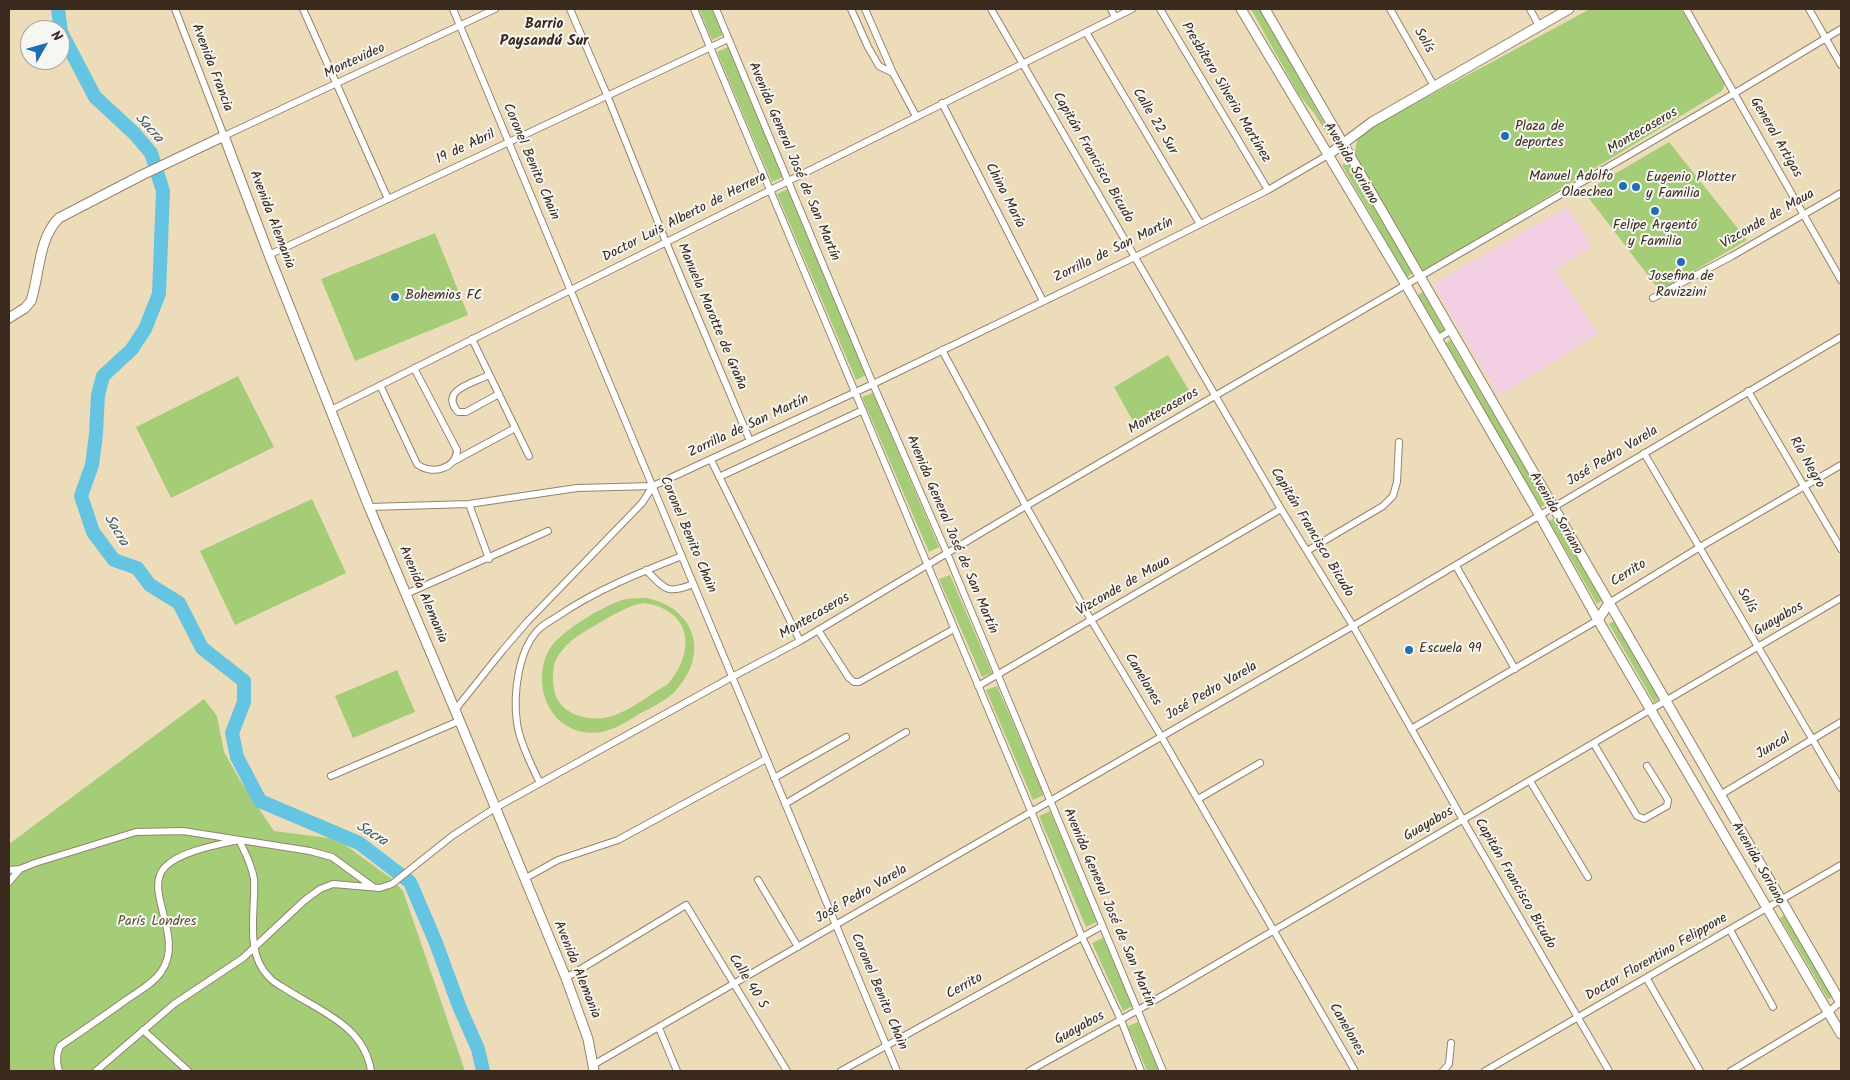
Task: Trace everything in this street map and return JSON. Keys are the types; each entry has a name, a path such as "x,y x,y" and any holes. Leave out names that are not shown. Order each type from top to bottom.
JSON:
{"street":[{"name":"Avenida Francia","path":"175,9 224,136"},
{"path":"303,9 388,199"},
{"name":"Coronel Benito Chain","path":"453,9 897,1071"},
{"name":"Montevideo","path":"224,136 496,9"},
{"name":"Manuela Marotte de Graña","path":"570,9 750,441"},
{"path":"694,9 856,392 1082,937 1121,1020 1141,1071"},
{"name":"Avenida General José de San Martín","path":"716,9 873,384 947,553 1163,1071"},
{"path":"851,9 879,66 893,74"},
{"path":"866,9 893,74 916,116"},
{"name":"Capitán Francisco Bicudo","path":"991,9 1282,509 1353,626 1609,1071"},
{"path":"1111,9 1115,17"},
{"name":"Doctor Luis Alberto de Herrera","path":"331,410 1132,9"},
{"name":"Presbítero Silverio Martínez","path":"1160,9 1268,190"},
{"name":"Avenida Soriano","path":"1241,9 1406,285 1598,620 1841,1034"},
{"name":"Avenida Soriano","path":"1265,9 1780,901 1841,1002"},
{"name":"Solís","path":"1390,9 1434,86"},
{"path":"1530,9 1539,26"},
{"name":"Zorrilla de San Martín","path":"369,507 469,504 577,488 653,486 873,384 1135,257 1268,190 1328,155 1372,122 1568,9"},
{"name":"General Artigas","path":"1686,9 1841,280"},
{"path":"1809,9 1841,65"},
{"name":"Montecaseros","path":"374,888 392,884 452,836 494,808 800,641 1026,506 1420,278 1841,29"},
{"name":"Calle 22 Sur","path":"1086,32 1200,224"},
{"name":"19 de Abril","path":"269,255 728,39"},
{"name":"China María","path":"942,103 1043,301"},
{"path":"9,318 25,308 31,301 45,237 51,226 65,215 142,175 224,136"},
{"name":"Avenida Alemania","path":"224,136 369,507 566,978 588,1039 594,1068"},
{"name":"Vizconde de Maua","path":"1653,298 1732,256 1841,193"},
{"path":"1437,339 1450,331"},
{"name":"José Pedro Varela","path":"594,1068 836,924 1456,566 1841,337"},
{"path":"472,339 529,456"},
{"name":"Canelones","path":"942,350 1026,506 1091,620 1162,736 1356,1071"},
{"path":"414,368 457,450 453,462"},
{"path":"489,375 456,391 452,397 452,405 458,412 466,412 499,394"},
{"path":"380,385 417,464 423,469 434,471 515,428"},
{"name":"Río Negro","path":"1748,391 1841,549"},
{"path":"719,477 863,410"},
{"path":"1307,551 1383,506 1393,496 1397,482 1399,442"},
{"name":"Solís","path":"1644,453 1841,788"},
{"path":"711,460 800,641"},
{"name":"Cerrito","path":"1411,729 1598,620 1609,603 1700,547 1841,465"},
{"path":"455,710 502,650 553,594 642,503 653,486"},
{"path":"469,504 489,559"},
{"name":"Vizconde de Maua","path":"978,686 1282,509"},
{"path":"406,594 489,559 548,531"},
{"path":"540,783 531,764 517,723 517,680 524,652 539,629 581,600 646,570 682,556"},
{"path":"1456,566 1515,669"},
{"path":"646,570 670,590 679,590 693,584"},
{"name":"Guayabos","path":"1029,1071 1121,1020 1841,598"},
{"path":"818,630 849,678 854,682 859,682 954,629"},
{"path":"331,776 460,721"},
{"name":"Juncal","path":"1720,795 1841,722"},
{"path":"785,804 906,732"},
{"path":"774,778 846,737"},
{"path":"1594,744 1636,816 1644,819 1667,806 1668,800 1647,766"},
{"path":"524,879 558,860 618,840 766,760"},
{"path":"1198,800 1260,762"},
{"path":"1530,780 1588,877"},
{"path":"9,882 20,870 35,862 136,832 183,831 310,851 332,857 374,888"},
{"path":"239,840 249,859 254,877 254,948 259,964 269,978 296,996 330,1014 346,1027 362,1044 369,1059 371,1071"},
{"path":"59,1071 57,1053 60,1046 147,986 161,973 168,958 170,948 169,936 157,887 160,874 166,866 198,850 239,840"},
{"name":"Doctor Florentino Felippone","path":"1485,1071 1841,865"},
{"path":"9,870 20,870"},
{"path":"758,880 798,947"},
{"path":"96,1071 174,1004 243,958 320,888 333,884 374,888"},
{"name":"Calle 40 S","path":"566,978 686,905 787,1071"},
{"name":"Cerrito","path":"841,1071 1102,926"},
{"path":"1730,930 1773,1007"},
{"path":"1646,979 1700,1071"},
{"path":"1731,1071 1829,1012 1841,1002"},
{"path":"660,1028 677,1071"},
{"path":"143,1030 188,1071"},
{"path":"1443,1071 1449,1064 1452,1043"}],"shaded area":[{"path":"1567,207 1592,246 1556,270 1598,334 1499,396 1433,284"}],"green space":[{"path":"699,9 712,9 723,35 712,40"},
{"path":"1251,9 1260,9 1331,135 1329,137 1314,113 1299,95"},
{"name":"Plaza de deportes","path":"1590,9 1681,9 1725,84 1722,91 1425,271 1421,269 1354,158 1357,140 1364,131"},
{"path":"728,47 783,177 772,182 717,52"},
{"path":"1669,142 1747,240 1660,291 1584,192"},
{"path":"1348,162 1413,273 1407,277 1342,165"},
{"path":"788,189 866,375 856,380 777,194"},
{"name":"Bohemios FC","path":"435,233 468,315 355,361 321,279"},
{"path":"1423,292 1446,333 1441,335 1418,295"},
{"path":"1450,340 1546,504 1541,507 1445,344"},
{"path":"1168,355 1190,392 1135,425 1114,387"},
{"path":"238,376 274,447 171,498 136,427"},
{"path":"873,393 939,547 929,552 862,397"},
{"path":"312,499 346,573 235,625 200,551"},
{"path":"1554,518 1602,601 1597,604 1549,521"},
{"path":"950,575 992,673 982,677 939,579"},
{"path":"646,598 662,603 676,611 686,621 692,633 694,646 693,660 687,675 669,697 613,729 591,733 570,728 559,720 545,698 542,672 545,659 551,647 565,633 598,611 619,601","holes":["643,603 659,607 671,613 680,622 684,633 683,658 668,684 628,709 608,717 585,718 564,708 555,694 553,685 554,666 561,651 582,633 626,608"]},
{"path":"1614,621 1659,699 1654,702 1609,624"},
{"path":"397,670 415,712 353,738 335,696"},
{"path":"997,686 1044,795 1033,800 986,690"},
{"name":"París Londres","path":"204,699 217,716 224,752 241,782 274,831 337,839 392,879 403,891 465,1071 9,1071 9,844"},
{"path":"1050,811 1097,922 1086,927 1039,816"},
{"path":"1784,915 1833,997 1828,999 1780,918"},
{"path":"1103,938 1133,1006 1123,1011 1092,943"},
{"path":"1138,1022 1159,1071 1147,1071 1128,1026"}],"waterway":[{"name":"Sacra","path":"58,9 61,32 95,97 135,134 151,153 163,191 159,294 145,329 132,349 103,376 98,395 92,465 81,496 93,532 114,560 137,568 150,585 179,603 202,648 244,681 244,702 232,733 237,757 260,801 359,843 410,882 478,1049 483,1071"}],"place":[{"name":"Plaza de deportes","path":"1505,136"},
{"name":"Manuel Adolfo Olaechea","path":"1623,186"},
{"name":"Eugenio Plotter y Familia","path":"1636,187"},
{"name":"Felipe Argentó y Familia","path":"1655,211"},
{"name":"Josefina de Ravizzini","path":"1681,262"},
{"name":"Bohemios FC","path":"395,297"},
{"name":"Escuela 99","path":"1409,650"}],"district":[{"name":"Barrio Paysandú Sur","path":"544,34"}]}
